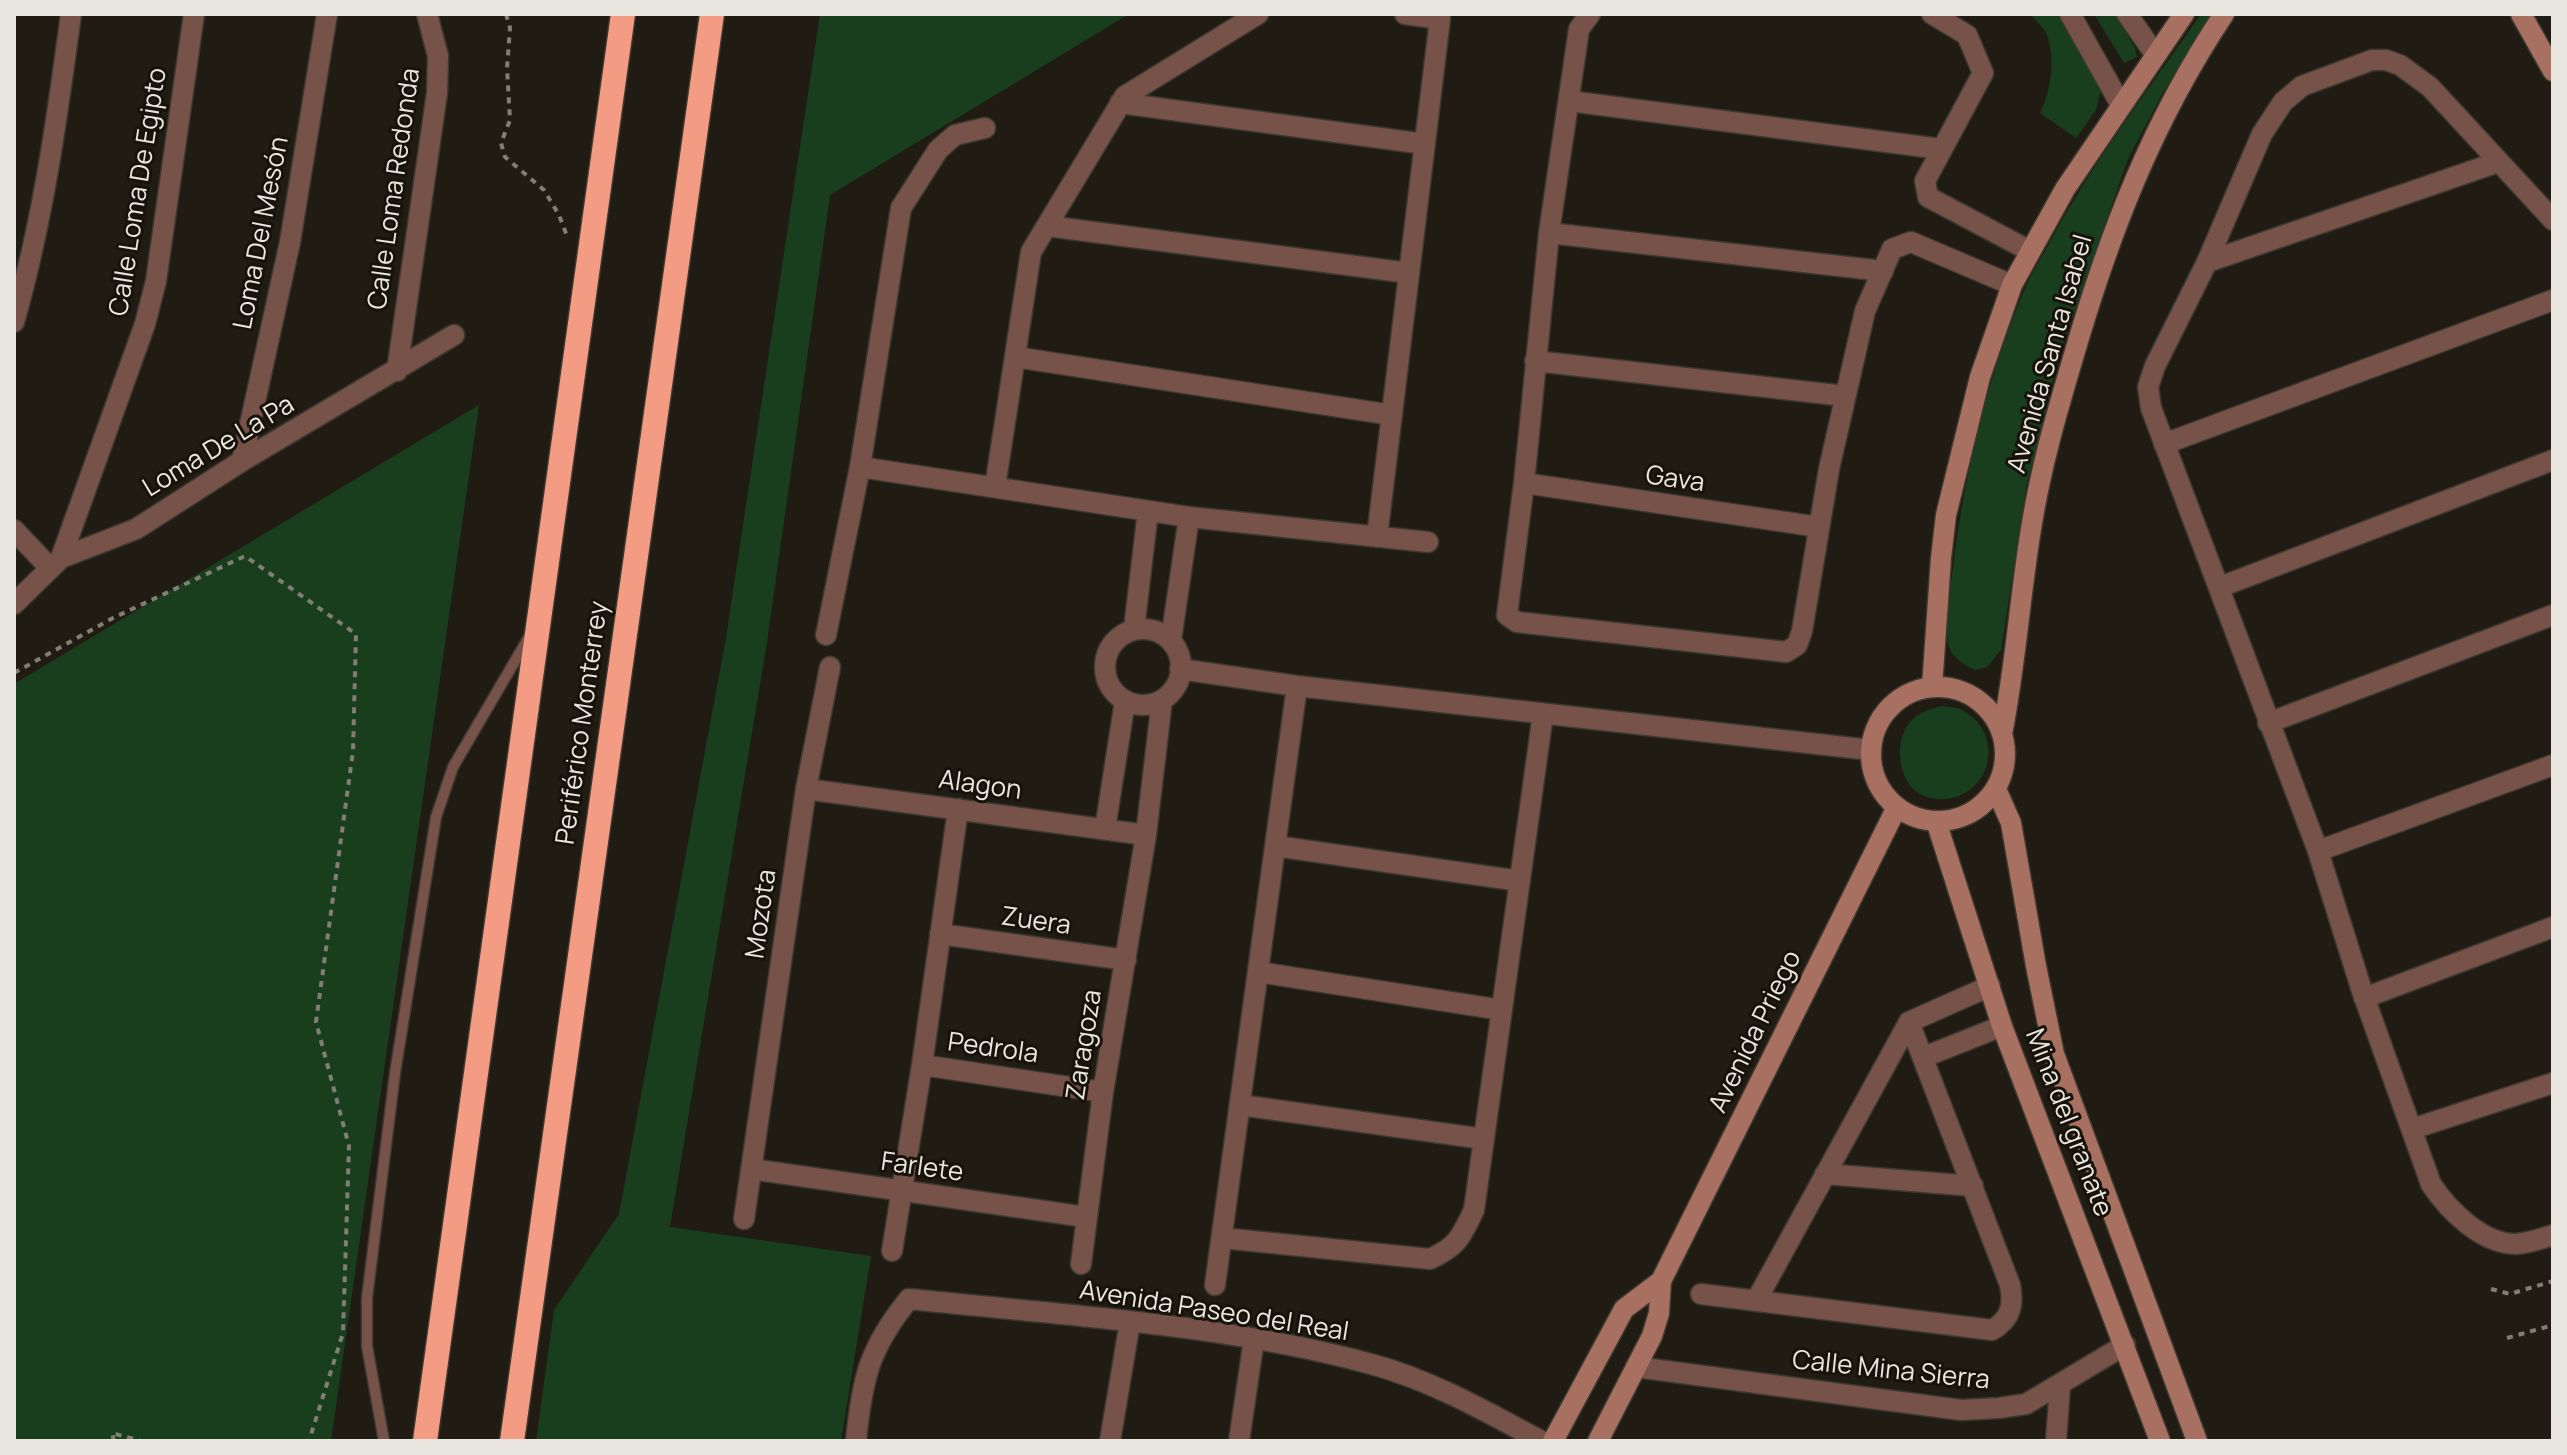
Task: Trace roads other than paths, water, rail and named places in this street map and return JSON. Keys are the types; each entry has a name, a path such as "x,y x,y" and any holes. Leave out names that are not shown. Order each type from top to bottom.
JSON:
{"highway":[{"path":"425,1441 623,14"},
{"name":"Periférico Monterrey","path":"512,1441 712,14"}],"street":[{"path":"14,322 31,262 48,181 71,14"},
{"name":"Calle Loma De Egipto","path":"55,563 145,324 156,281 194,14"},
{"name":"Loma Del Mesón","path":"242,461 290,242 327,14"},
{"name":"Calle Loma Redonda","path":"397,371 437,93 438,56 427,14"},
{"path":"995,487 1031,252 1125,96 1258,14"},
{"path":"1377,537 1440,19 1405,14"},
{"path":"1590,14 1579,29 1549,233 1524,483 1507,615 1517,622 1786,652 1797,645 1845,396 1865,311 1892,249 1911,242 2012,285"},
{"path":"1932,14 1967,35 1983,73 1925,181 1928,197 2030,251"},
{"path":"2070,14 2121,105"},
{"path":"2127,14 2155,54"},
{"name":"Avenida Santa Isabel","path":"1932,687 1946,515 1970,412 2012,285 2065,189 2184,14"},
{"name":"Avenida Santa Isabel","path":"2002,734 2037,493 2082,327 2124,201 2153,137 2224,14"},
{"path":"2521,14 2553,71"},
{"path":"2553,220 2413,72 2386,60 2372,60 2302,86 2283,102 2262,134 2207,262 2155,366 2148,387 2151,408 2164,444 2318,851 2364,998 2431,1184 2447,1207 2462,1220 2501,1242 2517,1244 2553,1235"},
{"path":"1569,101 1941,149"},
{"path":"1120,103 1425,144"},
{"path":"826,635 860,467 901,208 938,150 955,135 985,128"},
{"path":"2207,262 2498,162"},
{"path":"1047,226 1409,273"},
{"path":"1549,233 1883,271"},
{"path":"2164,444 2553,300"},
{"name":"Loma De La Pa","path":"14,604 55,563 136,529 242,461 454,335"},
{"path":"1015,357 1392,415"},
{"path":"1535,361 1845,396"},
{"path":"2220,587 2553,460"},
{"path":"860,467 1189,517 1428,542"},
{"name":"Gava","path":"1524,483 1819,527"},
{"path":"1134,629 1148,511"},
{"path":"1171,640 1189,517"},
{"path":"14,530 55,563"},
{"path":"2268,723 2553,615"},
{"path":"1147,628 1171,640 1178,652 1180,669 1176,687 1162,700 1150,705 1125,701 1115,693 1105,668 1106,655 1112,643 1122,634 1147,628"},
{"name":"Mozota","path":"744,1219 806,789 830,667"},
{"path":"1180,669 1297,686 1871,750"},
{"path":"1215,1285 1297,686"},
{"path":"1932,687 1948,687 1977,699 1988,709 2002,734 2005,762 1996,789 1987,800 1964,816 1936,821 1909,814 1897,807 1877,782 1871,750 1880,720 1889,707 1902,697 1932,687"},
{"name":"Zaragoza","path":"1081,1264 1103,1092 1146,835 1162,700"},
{"path":"1105,829 1125,701"},
{"path":"1222,1238 1430,1259 1452,1249 1474,1210 1543,714"},
{"path":"2318,851 2553,765"},
{"name":"Alagon","path":"806,789 1146,835"},
{"path":"1996,789 2011,823 2054,1054 2197,1441"},
{"name":"Avenida Priego","path":"1598,1441 1656,1324 1661,1281 1897,807"},
{"path":"892,1251 958,809"},
{"name":"Mina del granate","path":"1936,821 2002,1026 2160,1441"},
{"path":"1275,846 1520,881"},
{"path":"2364,998 2553,927"},
{"name":"Zuera","path":"940,934 1126,960"},
{"path":"1258,972 1502,1010"},
{"path":"1756,1301 1909,1022 1990,986"},
{"path":"1701,1294 1992,1330 2010,1315 2013,1299 2010,1285 1909,1022"},
{"path":"1924,1057 2002,1026"},
{"name":"Pedrola","path":"922,1065 1103,1092"},
{"path":"2412,1129 2553,1083"},
{"path":"1240,1105 1484,1139"},
{"name":"Farlete","path":"751,1169 1086,1217"},
{"path":"1825,1174 1973,1186"},
{"name":"Avenida Priego","path":"1553,1441 1624,1309 1661,1281"},
{"name":"Avenida Paseo del Real","path":"856,1441 868,1365 880,1339 909,1299 1130,1322 1254,1339 1372,1364 1473,1404 1541,1441"},
{"path":"1110,1441 1130,1322"},
{"path":"1239,1441 1254,1339"},
{"name":"Calle Mina Sierra","path":"1636,1367 1961,1410 2026,1404 2125,1345"},
{"path":"2141,1389 2173,1374"},
{"path":"2056,1441 2060,1386"}],"lane":[{"path":"384,1441 367,1346 367,1298 395,1073 436,817 453,767 538,621"}]}
